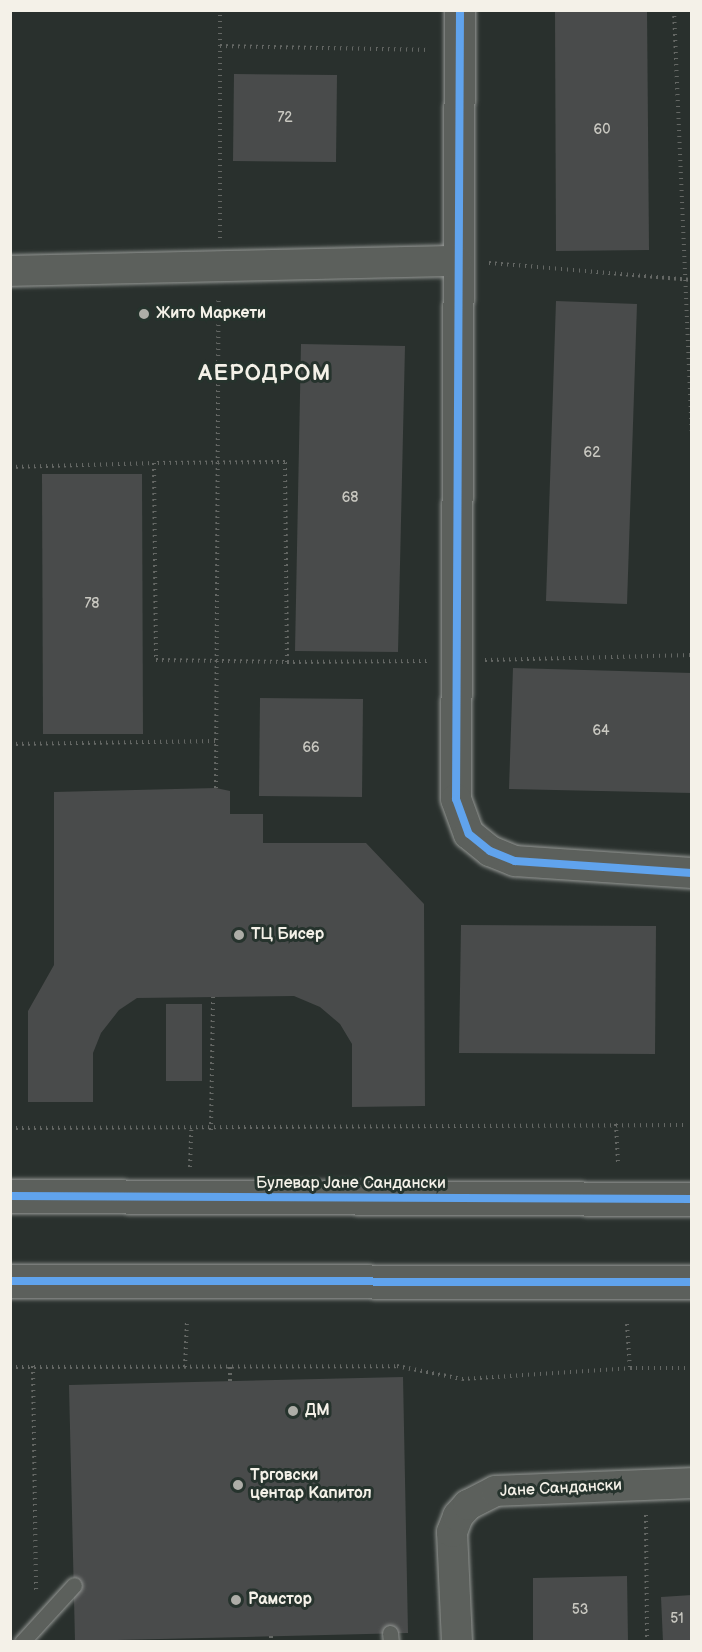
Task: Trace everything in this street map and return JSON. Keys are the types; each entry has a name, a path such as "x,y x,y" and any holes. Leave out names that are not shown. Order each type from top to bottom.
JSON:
{"street":[{"path":"460,10 456,799 464,826 476,841 515,861 692,873"},
{"path":"10,271 457,261"},
{"name":"Булевар Јане Сандански","path":"10,1196 692,1199"},
{"path":"10,1281 692,1282"},
{"name":"Јане Сандански","path":"457,1641 452,1532 458,1516 468,1505 496,1491 692,1483"}],"lane":[{"path":"22,1641 74,1585"}],"path":[{"path":"216,788 220,10"},
{"path":"674,10 692,436"},
{"path":"220,46 461,51"},
{"path":"457,261 692,280"},
{"path":"10,468 154,463 285,462 288,662"},
{"path":"154,463 156,660 458,661 692,655"},
{"path":"10,744 216,741"},
{"path":"211,1130 213,997"},
{"path":"616,1124 618,1162"},
{"path":"10,1128 211,1130 684,1125"},
{"path":"190,1130 190,1168"},
{"path":"185,1367 187,1321"},
{"path":"627,1324 630,1368"},
{"path":"33,1366 36,1606"},
{"path":"10,1367 397,1366 462,1379 630,1368 685,1368"},
{"path":"230,1367 230,1381"},
{"path":"646,1484 647,1641"}],"building":[{"path":"555,10 647,10 649,250 556,251"},
{"path":"234,74 337,75 336,162 233,161"},
{"path":"556,301 637,304 627,604 546,601"},
{"path":"301,344 405,346 398,652 295,651"},
{"path":"42,474 142,474 143,734 43,734"},
{"path":"513,668 692,673 692,793 509,789"},
{"path":"260,698 363,699 362,797 259,796"},
{"name":"ТЦ Бисер","path":"216,788 230,791 230,814 263,814 263,843 366,843 424,904 425,1106 352,1107 352,1044 340,1024 320,1007 294,996 137,998 119,1010 101,1033 93,1053 93,1102 28,1102 28,1011 54,965 54,792"},
{"path":"461,925 656,926 655,1054 459,1053"},
{"path":"166,1004 202,1004 202,1081 166,1081"},
{"name":"Трговски центар Капитол","path":"403,1377 408,1633 75,1641 69,1385"},
{"path":"627,1576 628,1642 533,1642 533,1578"},
{"path":"692,1595 692,1642 663,1642 661,1597"}],"cycle path":[{"path":"460,10 456,799 469,834 490,851 515,861 692,873"},
{"path":"10,1196 692,1199"},
{"path":"10,1281 692,1282"}],"place":[{"name":"Жито Маркети","path":"144,314"},
{"name":"ТЦ Бисер","path":"239,935"},
{"name":"ДМ","path":"293,1411"},
{"name":"Трговски центар Капитол","path":"238,1485"},
{"name":"Рамстор","path":"236,1600"}],"district":[{"name":"АЕРОДРОМ","path":"265,374"}]}
